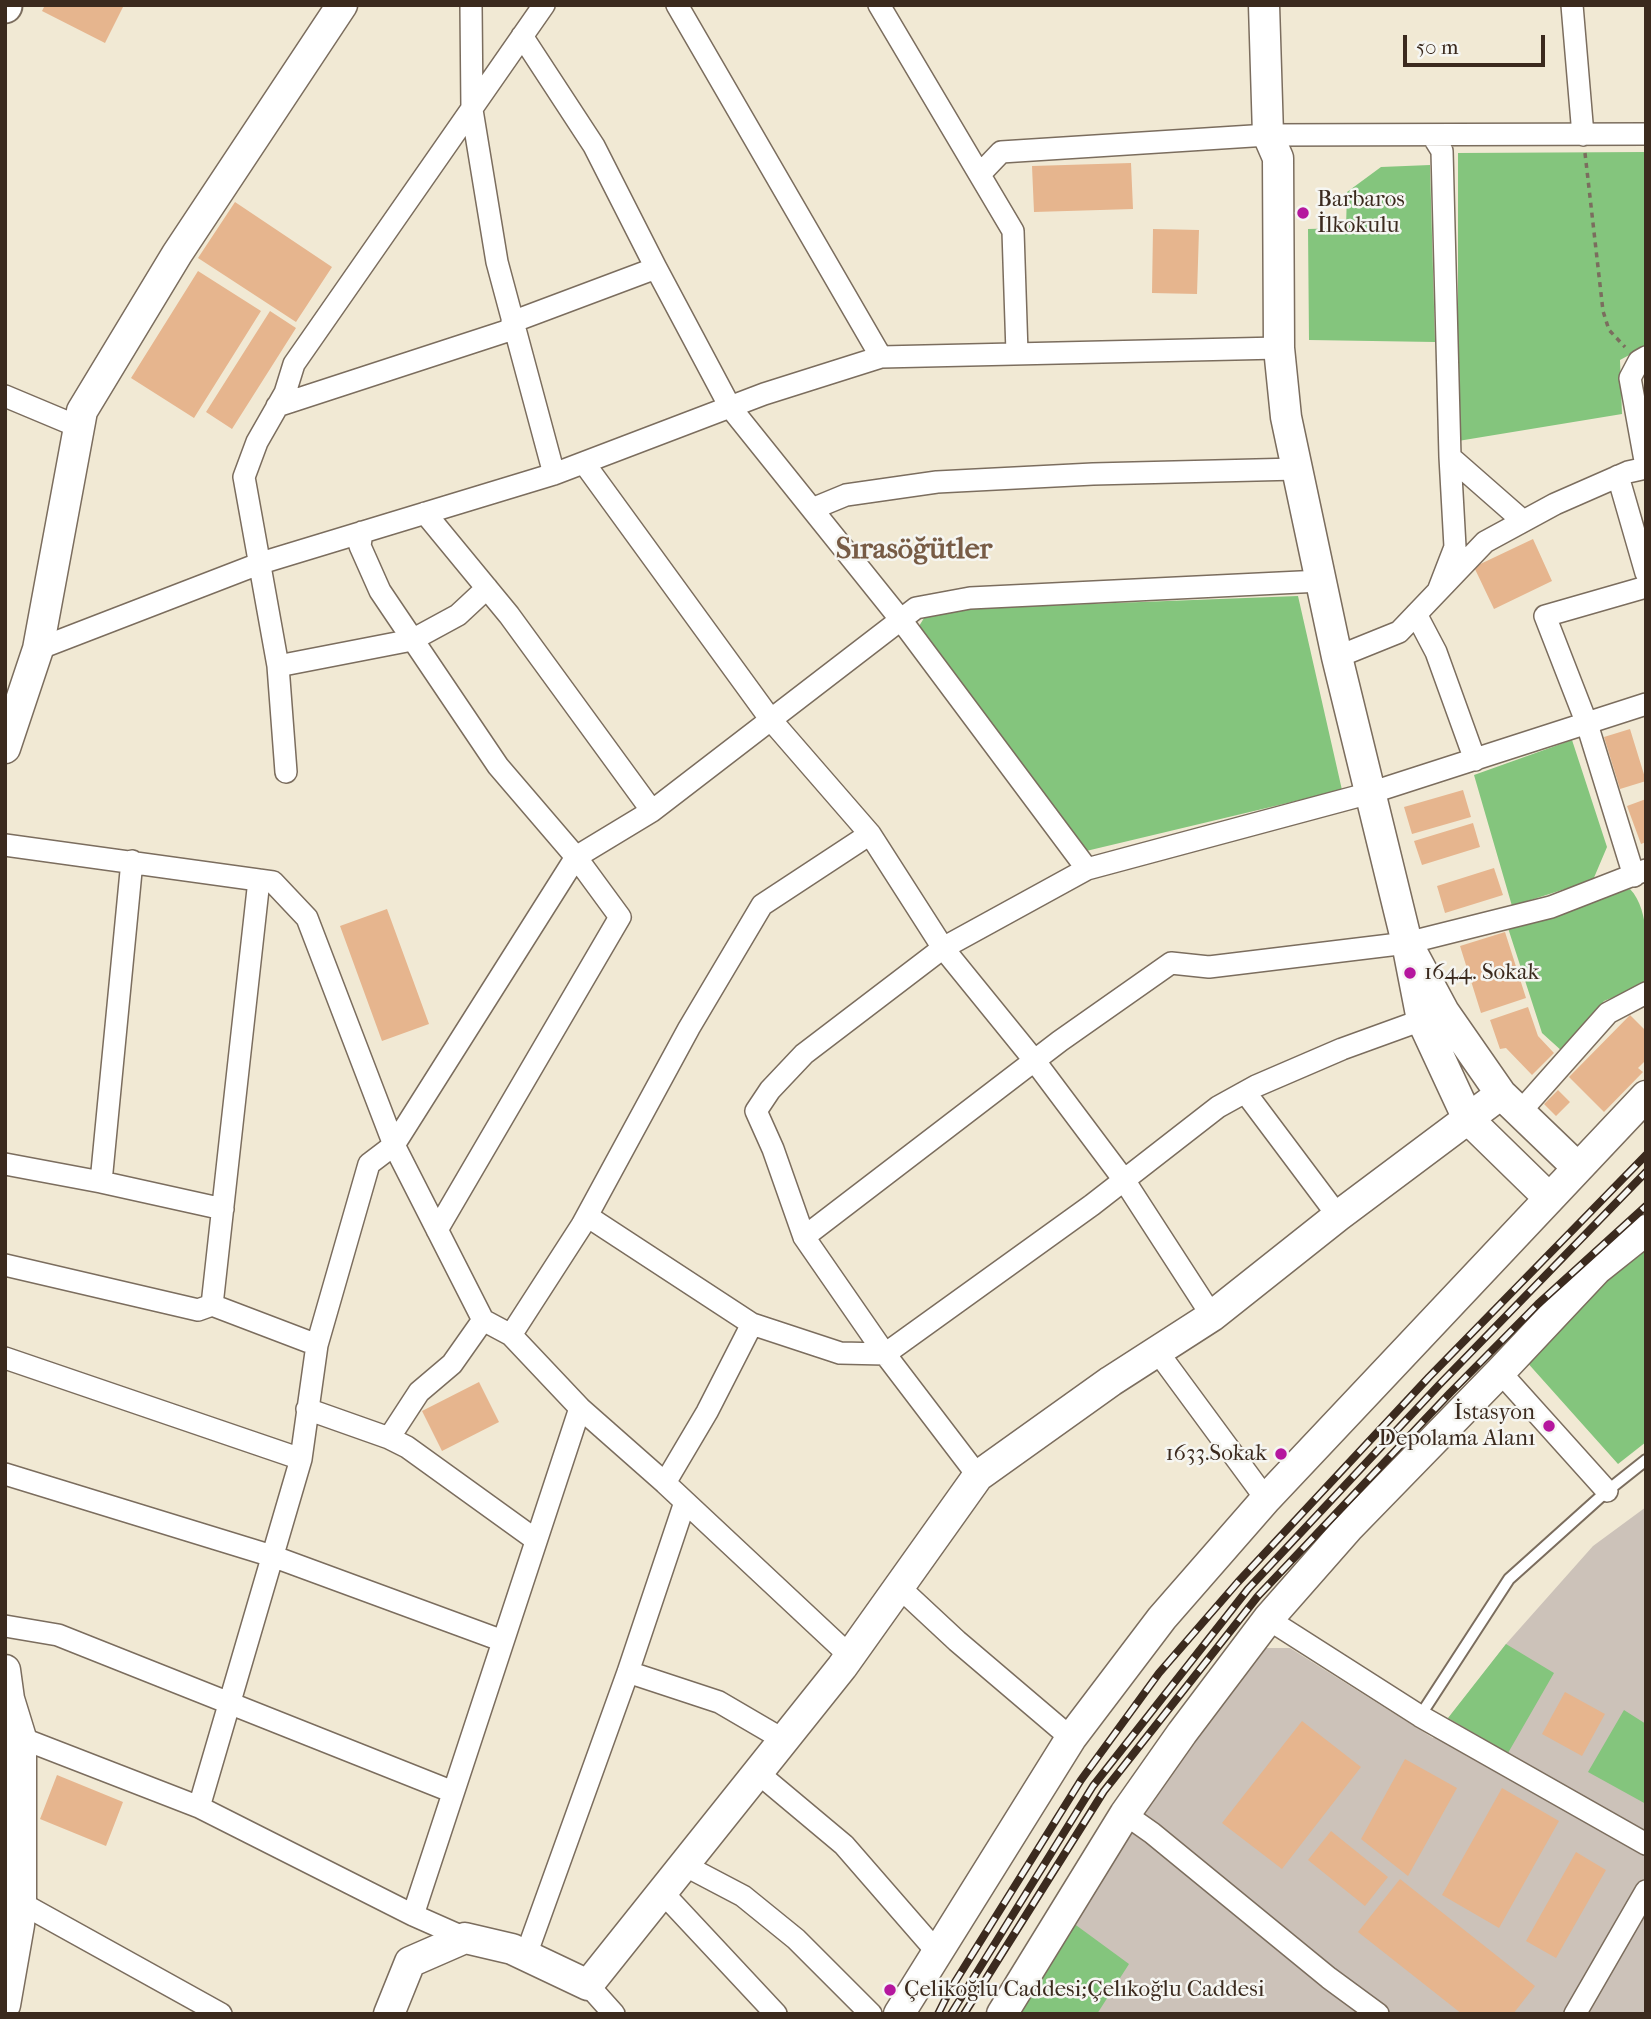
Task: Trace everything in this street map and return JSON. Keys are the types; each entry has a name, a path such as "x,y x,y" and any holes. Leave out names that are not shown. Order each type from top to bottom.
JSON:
{"street":[{"path":"5,748 38,649 82,411 177,254 342,5"},
{"path":"471,5 472,110 497,262 554,474"},
{"path":"286,772 278,666 244,477 257,442 285,393 294,364 544,5"},
{"path":"677,5 881,357"},
{"path":"879,5 1013,231 1017,353"},
{"path":"1264,5 1268,135 1278,158 1279,348 1286,417 1337,657 1407,943 1468,1119 1549,1198"},
{"path":"1572,5 1583,135"},
{"path":"522,36 594,146 730,407 901,620 1087,869"},
{"path":"980,174 1000,152 1268,135 1646,134"},
{"path":"1432,135 1442,151 1455,547 1438,591"},
{"path":"277,406 513,325 656,268"},
{"path":"38,649 261,563 554,474 730,407 881,357 1279,348"},
{"path":"1337,657 1399,632 1485,542 1555,504 1618,476 1646,467 1630,378 1642,359"},
{"path":"5,396 79,427"},
{"path":"1450,457 1523,521"},
{"path":"584,463 771,720 870,834 943,948 1034,1060 1124,1180 1212,1316"},
{"path":"812,509 846,495 937,482 1093,474 1297,469"},
{"path":"1618,476 1646,573"},
{"path":"425,513 487,588 652,811"},
{"path":"362,532 360,546 380,591 412,640 498,766 576,857 620,918 437,1230"},
{"path":"198,1807 301,1458 317,1345 369,1164 394,1145 576,857 652,811 916,608 970,598 1321,581"},
{"path":"804,1237 1034,1060 1171,963 1209,967 1407,943 1551,907 1640,873 1587,724 1545,617 1646,587"},
{"path":"278,666 412,640 458,615 487,588"},
{"path":"1416,614 1436,652 1475,760"},
{"path":"978,1476 885,1354 804,1237 773,1149 756,1111 769,1090 804,1055 943,948 1087,869 1370,793 1646,704"},
{"path":"511,1335 587,1216 689,1028 762,905 870,834"},
{"path":"5,845 273,882 307,918 394,1145 483,1320 511,1335 580,1408 665,1483 850,1656"},
{"path":"101,1182 132,861"},
{"path":"212,1305 260,880"},
{"path":"588,1985 850,1656 978,1476 1111,1381 1212,1316 1338,1216 1468,1119 1510,1103 1608,1013 1646,993"},
{"path":"587,1216 752,1324 840,1353 885,1354 1124,1180 1218,1107 1245,1092 1342,1049 1433,1016"},
{"path":"1433,1016 1510,1103 1578,1168"},
{"path":"1245,1092 1338,1216"},
{"path":"899,2014 1071,1738 1162,1618 1266,1499 1646,1096"},
{"path":"5,1164 223,1209"},
{"path":"1002,2014 1125,1814 1182,1732 1268,1619 1348,1528 1597,1269 1646,1230"},
{"path":"5,1265 198,1310 212,1305 317,1345"},
{"path":"389,1438 419,1392 452,1364 483,1320"},
{"path":"665,1483 708,1412 752,1324"},
{"path":"1157,1351 1266,1499"},
{"path":"5,1358 301,1458"},
{"path":"1500,1372 1607,1491"},
{"path":"413,1915 580,1408"},
{"path":"307,1409 407,1447 536,1540"},
{"path":"5,1474 272,1556 503,1642"},
{"path":"526,1955 628,1672 685,1502"},
{"path":"899,1587 957,1641 1071,1738"},
{"path":"1268,1619 1420,1716 1646,1844"},
{"path":"5,1626 58,1635 453,1792"},
{"path":"628,1672 719,1702 784,1740"},
{"path":"5,2005 21,1903 21,1738 9,1699 6,1676"},
{"path":"21,1738 198,1807 413,1915 465,1938 526,1955 588,1985 614,2014"},
{"path":"758,1773 844,1845 938,1953"},
{"path":"1125,1814 1152,1833 1329,1978 1378,2014"},
{"path":"684,1865 743,1896 796,1939 871,2014"},
{"path":"1575,2014 1646,1891"},
{"path":"662,1892 776,2014"},
{"path":"21,1903 221,2014"},
{"path":"389,2014 411,1962 465,1938"}],"lane":[{"path":"1420,1716 1509,1578 1607,1491 1646,1461"}],"path":[{"path":"1583,135 1603,311 1609,330 1642,359"}],"shaded area":[{"path":"1646,1507 1646,2014 1016,2014 1156,1788 1263,1648 1290,1648 1433,1738 1506,1644 1593,1546"}],"green space":[{"path":"1646,152 1646,346 1620,360 1622,414 1458,441 1458,153"},
{"path":"1430,165 1435,342 1309,340 1308,229 1346,228 1347,192 1381,167"},
{"path":"1298,596 1342,790 1082,852 916,631 924,618 958,609"},
{"path":"1572,740 1607,847 1593,880 1512,906 1474,775"},
{"path":"1630,889 1637,898 1644,921 1646,984 1604,1001 1563,1052 1542,1033 1508,928"},
{"path":"1646,1238 1646,1442 1618,1464 1525,1360"},
{"path":"1506,1644 1554,1673 1508,1753 1448,1718"},
{"path":"1624,1710 1646,1724 1646,1804 1588,1772"},
{"path":"1069,1920 1129,1964 1097,2014 1016,2014"}],"building":[{"path":"45,5 124,5 105,43 42,11"},
{"path":"1131,163 1133,209 1034,212 1032,166"},
{"path":"235,202 332,267 296,322 198,258"},
{"path":"1153,229 1199,230 1197,294 1152,293"},
{"path":"198,271 261,311 194,418 131,378"},
{"path":"270,311 296,328 232,429 206,412"},
{"path":"1533,539 1552,581 1494,609 1474,567"},
{"path":"1630,729 1646,781 1620,789 1604,737"},
{"path":"1463,790 1471,817 1412,834 1404,807"},
{"path":"1646,799 1646,842 1641,844 1627,806"},
{"path":"1473,823 1480,847 1422,865 1414,841"},
{"path":"1494,868 1503,895 1445,913 1437,886"},
{"path":"387,909 429,1024 382,1041 340,926"},
{"path":"1505,932 1526,998 1481,1013 1460,946"},
{"path":"1528,1007 1538,1036 1554,1053 1532,1075 1506,1048 1500,1049 1490,1020"},
{"path":"1630,1015 1646,1031 1646,1060 1638,1068 1643,1072 1604,1112 1569,1077"},
{"path":"1558,1090 1570,1102 1556,1116 1544,1104"},
{"path":"479,1382 499,1422 442,1451 422,1411"},
{"path":"1565,1692 1605,1714 1582,1756 1542,1734"},
{"path":"1302,1721 1361,1767 1282,1869 1222,1823"},
{"path":"1405,1759 1457,1788 1408,1876 1361,1839"},
{"path":"57,1775 123,1802 106,1846 40,1819"},
{"path":"1502,1788 1559,1821 1499,1928 1442,1895"},
{"path":"1331,1831 1388,1877 1365,1906 1308,1860"},
{"path":"1576,1852 1606,1870 1556,1958 1526,1941"},
{"path":"1400,1879 1535,1986 1513,2014 1462,2014 1358,1932"}],"railway":[{"path":"938,2014 950,1990 1081,1780 1159,1673 1238,1582 1429,1377 1646,1155"},
{"path":"951,2014 1093,1786 1248,1589 1439,1385 1646,1172"},
{"path":"964,2014 1104,1791 1258,1596 1538,1304 1646,1206"}],"place":[{"name":"Barbaros İlkokulu","path":"1303,213"},
{"name":"1644. Sokak","path":"1410,973"},
{"name":"İstasyon Depolama Alanı","path":"1549,1426"},
{"name":"1633.Sokak","path":"1281,1454"},
{"name":"Çelikoğlu Caddesi;Çelıkoğlu Caddesi","path":"890,1990"}],"district":[{"name":"Sırasöğütler","path":"914,551"}]}
